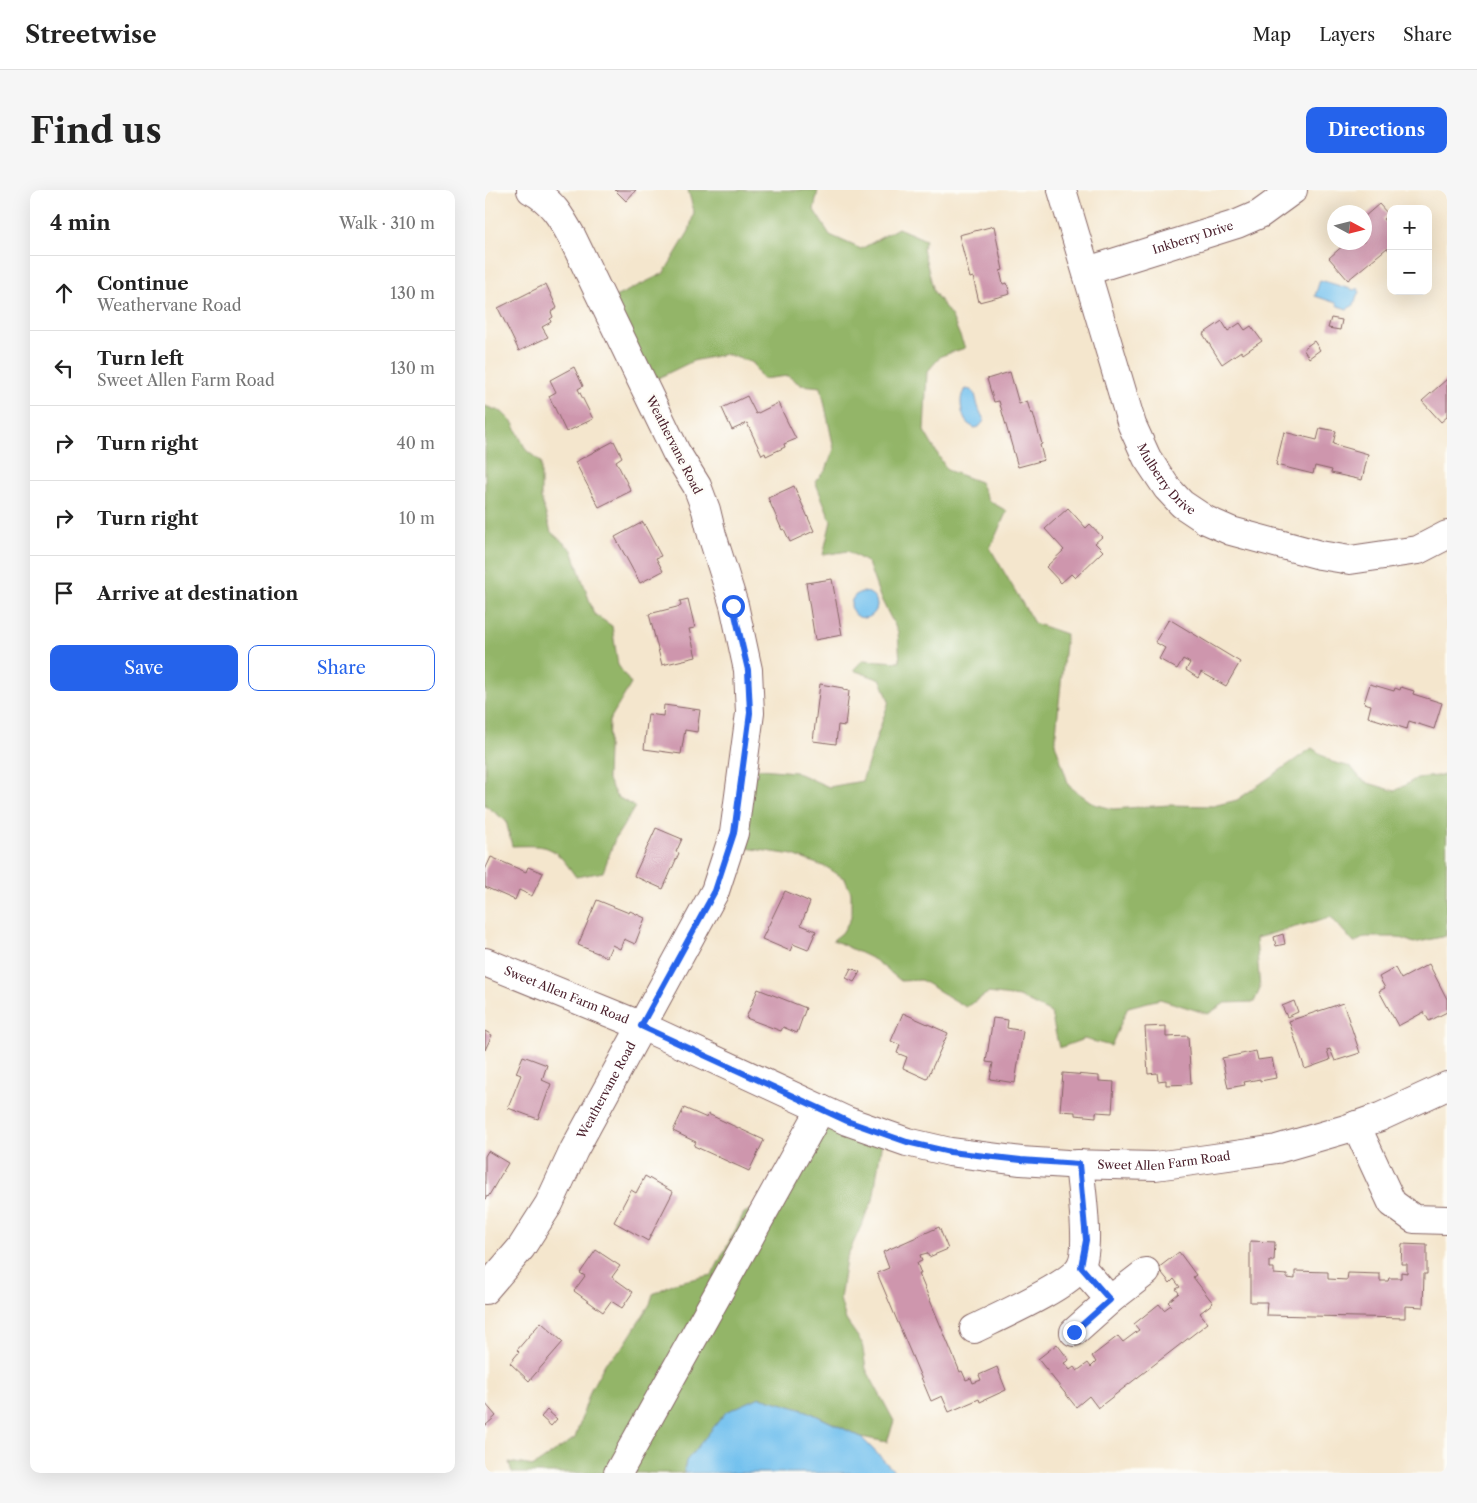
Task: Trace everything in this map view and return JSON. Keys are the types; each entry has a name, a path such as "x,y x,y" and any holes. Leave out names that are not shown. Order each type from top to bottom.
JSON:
{"street":[{"name":"Weathervane Road","path":"485,1290 521,1248 549,1204 574,1150 715,891 728,852 739,806 750,713 748,670 733,606 706,510 697,486 676,452 559,213 540,195 531,190"},
{"name":"Mulberry Drive","path":"1062,190 1132,425 1147,458 1167,488 1182,504 1231,532 1320,555 1350,560 1418,550 1447,535"},
{"name":"Inkberry Drive","path":"1087,271 1237,224 1260,214 1293,190"},
{"name":"Sweet Allen Farm Road","path":"485,962 641,1026 847,1121 907,1142 950,1152 1079,1164 1155,1166 1193,1161 1277,1149 1380,1117 1447,1086"},
{"path":"618,1473 821,1110"},
{"path":"1355,1125 1392,1203 1414,1219 1447,1220"},
{"path":"974,1329 1061,1285 1081,1267 1086,1240 1079,1164"},
{"path":"1081,1267 1110,1300"},
{"path":"1074,1332 1110,1300 1146,1272"}],"green space":[{"path":"688,190 818,190 814,210 830,235 861,249 898,228 926,240 923,249 934,292 952,317 965,348 941,356 927,372 924,431 947,470 980,482 989,501 1007,511 990,548 1034,623 1066,634 1055,743 1069,786 1094,804 1113,809 1169,805 1213,806 1237,800 1312,748 1332,762 1351,767 1360,778 1368,783 1395,791 1417,778 1447,775 1446,936 1414,943 1398,937 1365,937 1354,943 1331,917 1256,938 1260,989 1254,1002 1225,1003 1208,1014 1160,999 1128,1007 1111,1046 1084,1039 1059,1048 1051,1013 1019,997 988,993 966,1007 921,980 901,981 875,960 833,940 842,933 851,918 851,893 845,879 828,868 793,855 739,847 749,768 795,772 829,787 862,781 889,701 881,680 853,670 863,660 900,662 898,632 880,597 868,563 848,551 823,555 831,521 815,481 826,470 834,449 821,387 801,385 788,376 762,379 753,363 726,354 693,361 650,382 609,300 664,273 689,231 694,212"},
{"path":"485,406 502,412 513,423 526,450 541,462 541,498 551,532 572,550 594,614 612,626 618,665 631,684 609,721 607,778 616,796 635,807 615,839 603,872 576,877 562,859 550,849 535,846 512,846 506,821 485,805"},
{"path":"818,1108 883,1134 873,1200 846,1259 840,1299 846,1320 862,1343 866,1369 894,1421 887,1442 861,1437 807,1411 686,1461 684,1473 512,1473 509,1462 534,1466 575,1438 591,1389 606,1362 623,1347 650,1304 653,1294 674,1283 712,1275 744,1213 756,1207"}],"water":[{"path":"1320,280 1354,290 1358,288 1360,293 1357,295 1354,305 1347,309 1315,296"},
{"path":"966,389 973,391 984,419 979,427 975,428 969,425 964,417 961,399"},
{"path":"864,592 873,596 877,605 873,614 864,618 855,614 851,605 855,596"},
{"path":"760,1397 807,1411 861,1437 896,1473 684,1473 686,1461 726,1412"}],"building":[{"path":"615,190 636,190 626,201"},
{"path":"1379,204 1387,213 1383,219 1387,224 1387,248 1348,280 1329,258 1338,250 1372,250 1372,210"},
{"path":"994,226 1003,270 1000,271 1003,284 1007,283 1010,294 979,302 973,277 970,278 959,235"},
{"path":"546,284 557,308 551,312 553,317 550,319 551,322 542,327 548,337 519,351 498,308"},
{"path":"1331,318 1342,320 1340,330 1328,328"},
{"path":"1222,321 1228,331 1240,323 1245,330 1251,326 1262,341 1243,354 1241,351 1222,364 1203,334"},
{"path":"1314,341 1320,350 1309,358 1303,349"},
{"path":"574,367 583,386 578,389 593,419 566,432 549,396 556,392 550,380"},
{"path":"1010,372 1019,404 1027,401 1031,414 1033,413 1042,444 1040,445 1044,460 1018,467 999,401 994,402 987,379"},
{"path":"1447,379 1447,417 1441,422 1422,401"},
{"path":"747,396 756,414 778,403 796,439 784,444 785,447 766,456 765,453 762,455 747,423 732,430 722,408"},
{"path":"1320,428 1336,431 1333,444 1368,454 1362,480 1331,473 1332,470 1315,466 1313,474 1276,465 1284,432 1317,440"},
{"path":"614,441 622,457 616,461 631,491 599,507 575,462"},
{"path":"794,486 814,531 790,542 784,529 782,530 768,498"},
{"path":"1068,508 1086,528 1090,524 1102,537 1095,543 1103,551 1075,578 1071,574 1061,583 1046,567 1064,550 1045,529"},
{"path":"643,522 661,556 656,558 663,571 640,583 615,537"},
{"path":"832,579 842,635 815,640 806,583"},
{"path":"688,599 695,628 689,629 696,657 662,665 649,614 681,606 680,601"},
{"path":"1169,619 1240,662 1226,686 1201,672 1198,678 1186,670 1190,663 1183,659 1177,669 1159,659 1165,648 1155,642"},
{"path":"820,684 843,688 843,690 849,691 845,726 838,725 836,744 813,741"},
{"path":"1370,684 1394,691 1395,688 1400,690 1401,687 1414,691 1413,694 1442,703 1434,729 1409,721 1407,729 1368,717 1371,705 1364,703"},
{"path":"664,705 700,710 697,732 685,730 681,754 644,749 648,714 663,716"},
{"path":"656,828 682,839 676,852 679,853 663,889 634,876"},
{"path":"491,857 526,872 528,867 543,873 532,896 519,890 515,900 485,887 485,870"},
{"path":"785,891 810,902 801,925 816,931 808,950 793,944 790,951 762,939"},
{"path":"597,900 645,918 635,944 624,939 620,949 612,945 607,957 578,945"},
{"path":"1283,934 1285,944 1276,946 1274,937"},
{"path":"1429,964 1447,999 1447,1012 1429,1021 1424,1012 1398,1026 1379,991 1385,988 1379,977 1395,968 1401,979"},
{"path":"851,968 860,972 854,982 846,978"},
{"path":"758,989 806,1008 797,1033 783,1027 781,1031 746,1018"},
{"path":"1294,1001 1298,1012 1287,1017 1282,1006"},
{"path":"1343,1003 1360,1053 1335,1061 1330,1049 1327,1050 1330,1060 1305,1069 1289,1021"},
{"path":"903,1013 948,1033 927,1079 903,1068 907,1057 897,1053 900,1045 891,1041"},
{"path":"993,1018 1008,1020 1007,1028 1023,1031 1015,1083 990,1079 993,1063 986,1062"},
{"path":"1166,1026 1166,1037 1188,1036 1191,1084 1166,1085 1166,1080 1158,1081 1157,1073 1148,1074 1145,1027"},
{"path":"485,1031 492,1035 485,1050"},
{"path":"1256,1051 1258,1060 1272,1058 1276,1078 1244,1082 1245,1085 1228,1088 1222,1058"},
{"path":"523,1056 547,1065 542,1080 551,1084 538,1119 508,1108 521,1075 516,1073"},
{"path":"1063,1073 1099,1076 1099,1081 1114,1082 1112,1113 1096,1112 1096,1117 1060,1111"},
{"path":"684,1108 707,1118 708,1114 764,1140 749,1171 694,1146 696,1142 673,1131"},
{"path":"488,1151 508,1163 485,1200 485,1156"},
{"path":"645,1176 673,1192 648,1241 614,1222 631,1190 636,1193"},
{"path":"939,1227 948,1249 929,1257 927,1253 920,1255 922,1261 917,1263 921,1274 919,1274 960,1372 962,1371 966,1380 971,1378 973,1383 981,1380 979,1375 997,1367 1006,1390 980,1402 979,1399 949,1412 942,1396 931,1401 877,1273 889,1268 883,1252"},
{"path":"1250,1241 1275,1242 1274,1261 1269,1261 1269,1268 1274,1268 1274,1274 1287,1275 1287,1278 1295,1279 1295,1271 1328,1272 1328,1279 1347,1280 1348,1273 1380,1274 1380,1281 1388,1281 1389,1278 1401,1278 1401,1272 1407,1273 1407,1264 1401,1264 1402,1244 1427,1245 1427,1274 1424,1274 1423,1307 1405,1306 1405,1318 1266,1315 1267,1302 1250,1302"},
{"path":"596,1250 620,1266 612,1277 633,1292 622,1308 611,1301 603,1312 574,1291 585,1276 580,1273"},
{"path":"1179,1252 1196,1275 1193,1277 1213,1303 1200,1313 1208,1323 1098,1408 1089,1396 1076,1407 1038,1359 1057,1344 1069,1360 1064,1363 1070,1370 1074,1367 1077,1371 1088,1363 1091,1367 1096,1362 1092,1356 1118,1336 1123,1342 1139,1330 1134,1324 1159,1304 1164,1310 1171,1305 1168,1302 1179,1293 1176,1289 1180,1287 1174,1279 1170,1283 1158,1268"},
{"path":"541,1322 563,1342 529,1381 510,1363 519,1352 517,1350"},
{"path":"485,1403 496,1416 485,1426"},
{"path":"547,1410 557,1419 551,1426 541,1417"}],"route":[{"path":"733,606 748,670 750,713 734,833 715,891 641,1026 847,1121 907,1142 950,1152 1079,1164 1086,1240 1081,1267 1110,1300 1074,1332"}]}
